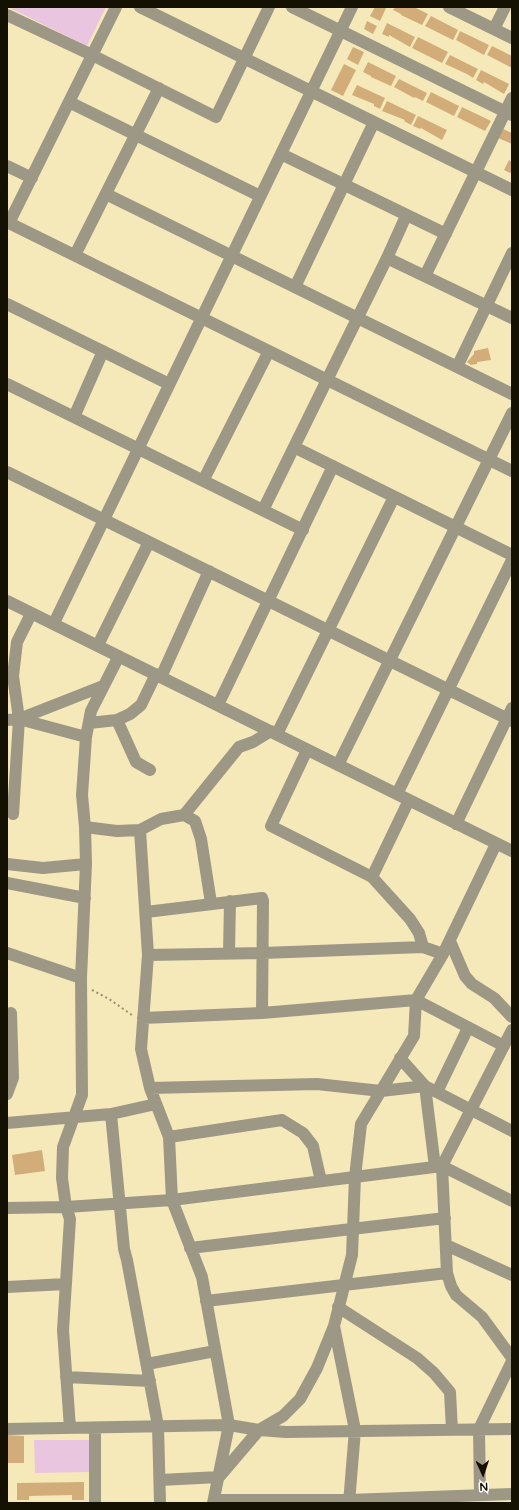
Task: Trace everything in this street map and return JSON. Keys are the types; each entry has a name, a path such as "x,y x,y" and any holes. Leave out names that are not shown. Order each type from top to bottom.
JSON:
{"street":[{"path":"116,7 32,178 8,222 512,471"},
{"path":"140,7 512,190"},
{"path":"7,15 216,116 269,7"},
{"path":"292,7 509,114"},
{"path":"54,623 352,7"},
{"path":"448,7 512,38"},
{"path":"494,29 505,7"},
{"path":"75,256 160,88"},
{"path":"425,276 476,172 509,114 512,98"},
{"path":"69,102 260,196"},
{"path":"295,287 374,122"},
{"path":"280,154 446,234"},
{"path":"7,166 32,178"},
{"path":"106,194 512,394"},
{"path":"263,510 358,318 406,216"},
{"path":"458,367 512,252"},
{"path":"387,258 512,318"},
{"path":"7,304 169,384"},
{"path":"203,481 269,351"},
{"path":"74,417 103,352"},
{"path":"7,384 303,530"},
{"path":"338,765 512,413"},
{"path":"294,447 512,555"},
{"path":"218,705 333,466"},
{"path":"7,472 448,690 510,716 456,824"},
{"path":"184,815 239,747 274,733 328,630 394,497"},
{"path":"98,646 149,542"},
{"path":"397,794 512,560"},
{"path":"89,723 117,720 130,714 141,704 158,675 209,571"},
{"path":"7,601 512,851"},
{"path":"13,814 13,719 10,676 17,642 31,614"},
{"path":"70,1428 63,1330 70,1219 66,1208 62,1178 63,1148 73,1116 82,1095 81,982 86,864 82,795 86,737 91,711 119,656"},
{"path":"13,719 103,686"},
{"path":"13,719 86,737"},
{"path":"117,720 136,762 150,770"},
{"path":"307,750 271,826 372,877 410,919 419,933 423,947"},
{"path":"372,877 409,800"},
{"path":"85,827 117,831 140,830 161,819 184,815 195,821 200,839 211,903"},
{"path":"140,830 148,955 141,1049 150,1088 169,1137 172,1200 202,1277 229,1425 214,1502 349,1502 512,1494"},
{"path":"160,1480 219,1477 259,1430 283,1416 300,1399 317,1368 334,1326 352,1254 355,1177 361,1124 414,1036 416,1000 450,941 496,844"},
{"path":"7,864 43,868 86,864"},
{"path":"7,883 85,898"},
{"path":"146,912 262,898 262,1013"},
{"path":"229,953 230,901"},
{"path":"450,941 465,976 472,984 494,998 512,1017"},
{"path":"148,955 262,953 423,947 443,954"},
{"path":"8,956 81,982"},
{"path":"143,1020 262,1013 416,1000 504,1046"},
{"path":"7,1094 13,1078 11,1013"},
{"path":"437,1092 468,1028"},
{"path":"439,1167 471,1110 512,1030"},
{"path":"400,1058 426,1086 512,1130"},
{"path":"150,1088 317,1084 381,1091 426,1086"},
{"path":"426,1086 439,1167 445,1218 447,1272 451,1286 456,1295 482,1317 512,1360 479,1429 480,1495"},
{"path":"7,1123 73,1116 111,1114 156,1104"},
{"path":"111,1114 124,1249 158,1426 160,1503"},
{"path":"169,1137 282,1120 303,1133 312,1146 321,1182"},
{"path":"7,1208 66,1208 172,1200 439,1167 512,1201"},
{"path":"190,1248 445,1218"},
{"path":"446,1245 512,1276"},
{"path":"206,1301 447,1272"},
{"path":"7,1287 66,1284"},
{"path":"338,1307 417,1358 434,1373 450,1392 452,1430"},
{"path":"334,1326 355,1430 349,1502"},
{"path":"147,1364 215,1351"},
{"path":"66,1377 150,1381"},
{"path":"7,1429 229,1425 259,1430 286,1432 512,1429"},
{"path":"95,1428 95,1503"}],"path":[{"path":"81,982 143,1020"}],"shaded area":[{"path":"8,7 106,7 87,46"},
{"path":"34,1440 89,1440 89,1472 35,1473"}],"building":[{"path":"375,7 386,8 380,21 370,16"},
{"path":"395,7 414,7 428,14 422,25 393,10"},
{"path":"431,16 458,30 453,40 425,26"},
{"path":"367,21 377,26 373,34 364,29"},
{"path":"387,23 415,37 410,47 389,35 389,37 382,34"},
{"path":"460,31 489,45 484,55 456,40"},
{"path":"418,37 448,52 442,63 412,48"},
{"path":"492,46 512,56 512,68 487,55"},
{"path":"353,47 364,52 358,65 347,59"},
{"path":"450,55 478,69 473,78 445,64"},
{"path":"368,62 396,76 391,86 363,72"},
{"path":"344,64 356,70 343,96 331,90"},
{"path":"481,70 509,84 504,94 484,82 483,84 476,80"},
{"path":"399,79 427,93 423,101 415,97 414,98 394,87"},
{"path":"357,85 385,98 380,109 374,106 374,104 352,95"},
{"path":"431,92 459,106 454,116 426,102"},
{"path":"387,101 416,115 411,125 404,121 405,120 382,111"},
{"path":"462,107 491,121 485,131 457,117"},
{"path":"418,116 447,130 442,140 421,128 420,129 413,126"},
{"path":"503,129 512,133 512,144 498,138"},
{"path":"509,160 512,162 512,172 510,173 504,170"},
{"path":"488,348 491,360 477,362 477,364 471,365 467,362 474,354 474,351"},
{"path":"42,1150 45,1171 15,1175 12,1155"},
{"path":"7,1435 24,1436 24,1463 7,1463"},
{"path":"84,1482 84,1500 72,1500 72,1495 29,1496 29,1500 17,1500 17,1483"}]}
